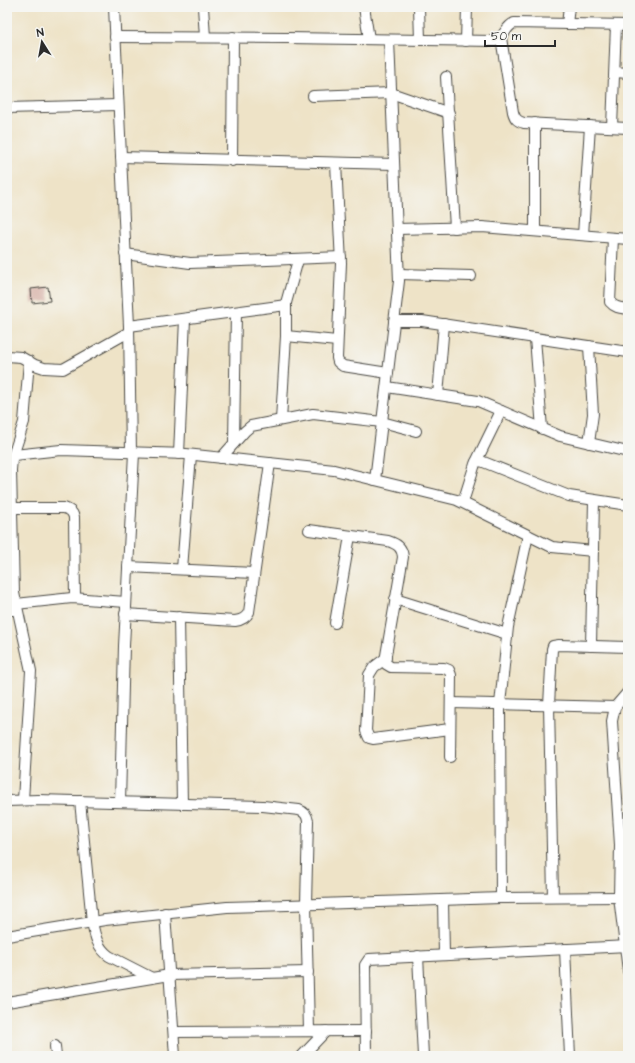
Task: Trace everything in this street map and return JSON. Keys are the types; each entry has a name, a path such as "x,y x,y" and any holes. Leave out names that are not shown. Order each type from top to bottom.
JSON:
{"street":[{"path":"114,7 129,329 132,452 125,614 120,802"},
{"path":"203,7 205,37"},
{"path":"364,7 369,39"},
{"path":"419,7 420,40"},
{"path":"466,41 467,7"},
{"path":"567,24 569,7"},
{"path":"115,37 233,37 495,41 501,38 507,27 514,23 628,25"},
{"path":"612,127 616,25"},
{"path":"232,161 233,37"},
{"path":"501,38 515,119 524,123 628,128"},
{"path":"375,480 399,274 389,40"},
{"path":"614,72 628,73"},
{"path":"446,77 455,228"},
{"path":"313,96 391,93 449,113"},
{"path":"7,108 118,105"},
{"path":"534,123 535,231"},
{"path":"583,235 590,126"},
{"path":"121,157 394,164"},
{"path":"336,163 341,257 337,358 340,365 388,373"},
{"path":"397,229 482,227 628,239"},
{"path":"613,238 610,302 613,306 618,308 628,309"},
{"path":"125,254 190,262 298,260 341,257"},
{"path":"280,420 286,336 286,305 298,260"},
{"path":"399,274 471,276"},
{"path":"7,356 16,356 44,368 63,369 129,329 185,319 286,305"},
{"path":"234,443 236,312"},
{"path":"179,454 185,319"},
{"path":"394,321 422,321 628,352"},
{"path":"438,395 444,324"},
{"path":"286,336 338,341"},
{"path":"535,338 542,429"},
{"path":"589,346 592,419 589,443"},
{"path":"23,800 31,671 14,608 11,458 24,422 29,362"},
{"path":"387,387 478,401 560,436 628,452"},
{"path":"463,502 476,462 501,411"},
{"path":"221,458 251,426 313,414 382,422 416,431"},
{"path":"11,458 61,450 132,452 191,455 334,470 463,502 556,548 593,551"},
{"path":"182,569 191,455"},
{"path":"476,462 481,461 569,496 628,505"},
{"path":"125,614 235,621 242,620 247,616 249,612 270,463"},
{"path":"591,646 594,500"},
{"path":"12,508 64,508 73,513 75,598"},
{"path":"309,530 388,541 396,544 400,548 402,557 386,664 391,667 444,668 449,670 451,675 450,757"},
{"path":"501,898 500,704 507,634 528,535"},
{"path":"335,623 350,536"},
{"path":"128,567 254,573"},
{"path":"14,608 75,598 126,602"},
{"path":"396,599 507,634"},
{"path":"179,618 182,804"},
{"path":"553,897 549,705 552,649 554,646 559,645 628,647"},
{"path":"386,658 374,668 369,675 366,731 369,738 373,739 450,729"},
{"path":"628,692 615,707 612,721 624,844 618,897 626,946 628,971"},
{"path":"451,703 615,707"},
{"path":"7,800 263,806 299,810 304,812 308,821 306,904 309,1031"},
{"path":"80,801 92,922 96,938 103,952 152,978"},
{"path":"7,936 92,922 227,907 501,898 618,897"},
{"path":"443,900 444,955"},
{"path":"165,913 175,1056"},
{"path":"366,1056 365,965 366,961 372,958 626,946"},
{"path":"565,949 570,1056"},
{"path":"418,956 423,1056"},
{"path":"7,1002 170,975 308,972"},
{"path":"302,1056 326,1031"},
{"path":"174,1032 366,1031"}],"building":[{"path":"48,287 50,301 32,303 31,289"}]}
